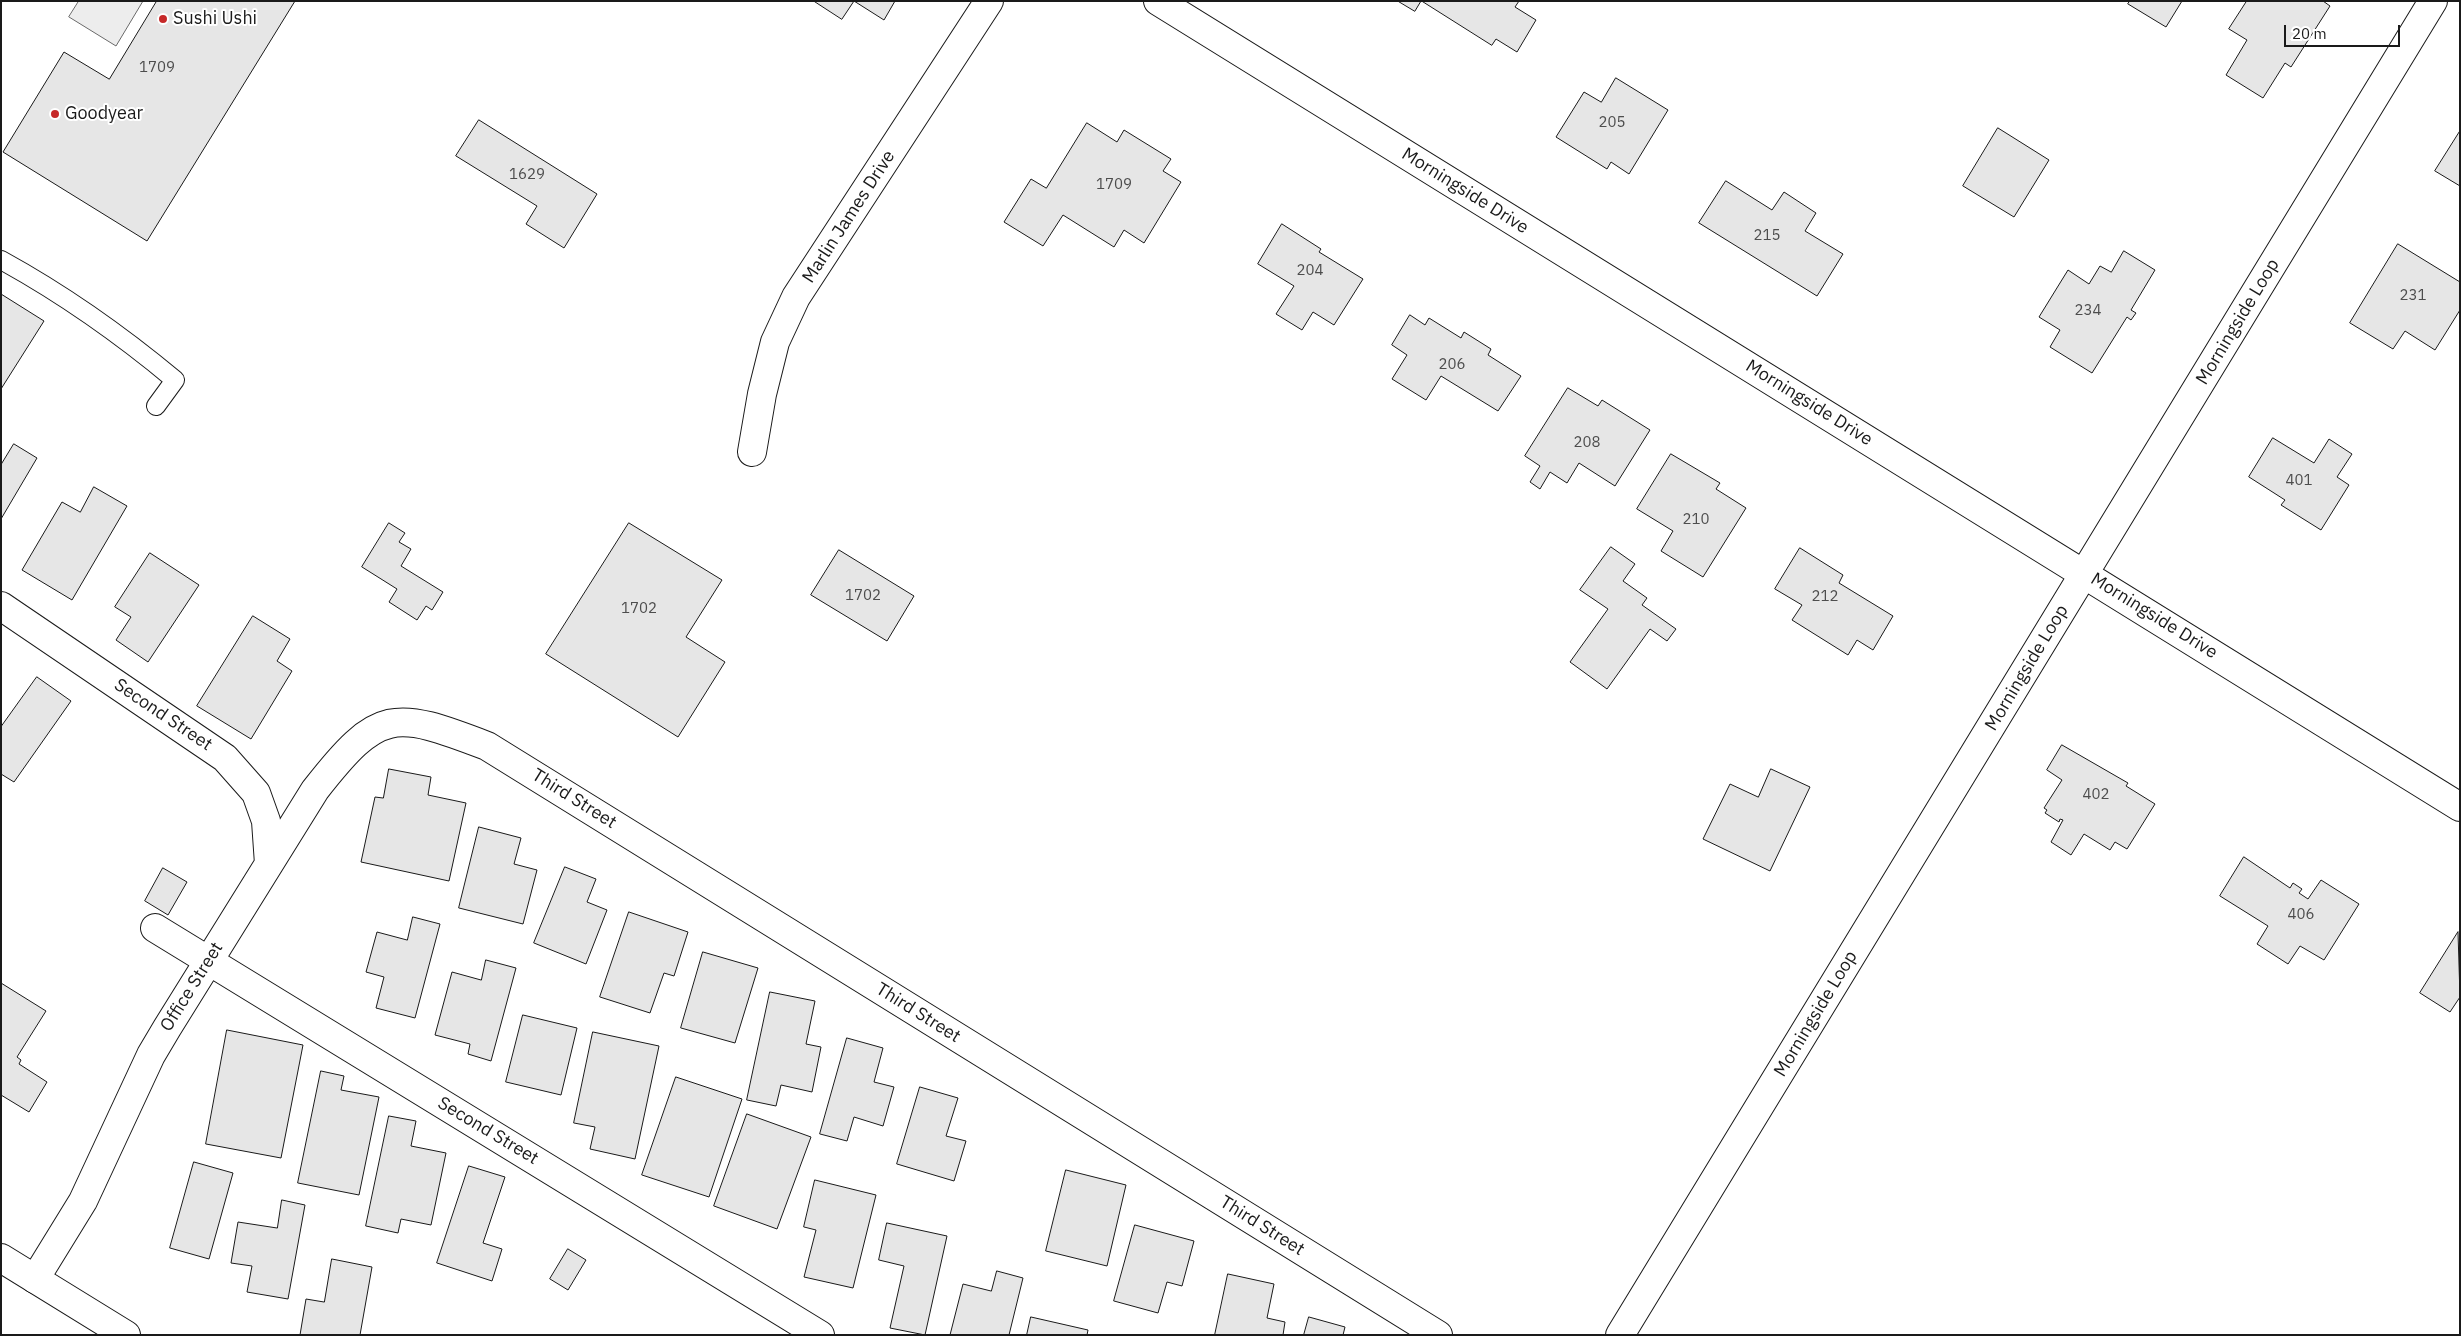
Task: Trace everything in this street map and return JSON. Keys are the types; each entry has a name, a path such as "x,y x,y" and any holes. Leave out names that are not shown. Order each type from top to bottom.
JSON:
{"street":[{"name":"Marlin James Drive","path":"752,452 762,394 775,342 796,297 989,1"},
{"name":"Morningside Drive","path":"1158,1 2085,573 2460,807"},
{"name":"Morningside Loop","path":"1620,1335 2433,1"},
{"name":"Second Street","path":"1,606 224,758 256,793 266,821 269,864"},
{"name":"Third Street","path":"387,724 404,721 426,724 487,746 1438,1335"},
{"name":"Office Street","path":"35,1279 83,1201 151,1055 315,790 342,755 371,731 387,724"},
{"name":"Second Street","path":"155,928 820,1335"},
{"path":"1,1258 126,1335"}],"lane":[{"path":"1,260 43,283 144,354 175,380 156,406"}],"shaded area":[{"path":"79,1 143,1 116,46 69,17"}],"building":[{"path":"157,1 295,1 147,241 3,152 64,52 109,79"},
{"path":"814,1 854,1 842,19"},
{"path":"854,1 895,1 884,20"},
{"path":"1398,1 1421,1 1415,11"},
{"path":"1422,1 1519,1 1515,7 1536,20 1517,52 1496,39 1492,45"},
{"path":"2130,1 2182,1 2166,27 2128,4"},
{"path":"2247,1 2323,1 2330,6 2291,67 2285,63 2263,98 2226,75 2247,40 2229,29"},
{"path":"1616,78 1668,110 1629,174 1611,162 1607,169 1556,137 1584,92 1601,102"},
{"path":"479,120 597,194 564,248 526,224 537,206 456,156"},
{"path":"1087,123 1117,142 1124,130 1171,159 1163,171 1181,182 1144,243 1124,230 1114,247 1063,215 1043,246 1004,222 1031,179 1046,188"},
{"path":"1998,128 2049,160 2014,217 1963,186"},
{"path":"2460,131 2460,186 2435,171"},
{"path":"1726,181 1772,210 1784,192 1816,213 1805,231 1843,254 1817,296 1699,223"},
{"path":"1282,224 1321,249 1319,252 1363,279 1334,325 1313,312 1302,330 1276,314 1294,286 1258,264"},
{"path":"2398,244 2460,282 2460,310 2435,350 2405,331 2393,349 2350,323"},
{"path":"2124,251 2155,270 2131,310 2136,313 2131,320 2127,317 2092,373 2050,347 2060,330 2039,317 2068,270 2089,284 2100,266 2111,272"},
{"path":"1,294 44,321 1,389"},
{"path":"1410,315 1425,325 1429,318 1461,338 1464,332 1491,349 1488,355 1521,376 1498,411 1441,376 1426,400 1392,379 1407,355 1392,345"},
{"path":"1568,388 1598,406 1602,400 1650,430 1615,486 1579,463 1567,483 1550,472 1540,489 1530,482 1540,466 1525,456"},
{"path":"2273,438 2314,463 2329,439 2352,454 2337,477 2349,485 2321,530 2281,505 2285,500 2249,477"},
{"path":"14,444 37,458 1,519 1,465"},
{"path":"1671,454 1720,483 1716,489 1746,508 1703,577 1661,551 1673,531 1637,509"},
{"path":"94,487 127,506 72,600 22,570 62,502 80,512"},
{"path":"389,523 405,533 399,542 411,549 401,566 443,592 432,610 426,606 417,620 389,602 397,589 362,567"},
{"path":"629,523 722,580 686,637 725,662 678,737 546,654"},
{"path":"1611,547 1635,564 1623,581 1647,598 1642,605 1676,629 1667,641 1650,629 1607,689 1570,662 1608,609 1580,590"},
{"path":"1800,548 1843,575 1839,583 1893,616 1873,650 1857,640 1848,655 1792,620 1802,605 1775,589"},
{"path":"839,550 914,596 887,641 811,595"},
{"path":"150,553 199,585 148,662 116,640 131,617 115,607"},
{"path":"253,616 290,639 277,661 292,671 251,739 197,706"},
{"path":"37,677 71,701 14,782 1,774 1,727"},
{"path":"2062,745 2128,783 2126,786 2155,804 2127,849 2115,842 2110,850 2084,834 2071,855 2051,842 2063,820 2060,819 2059,822 2045,813 2047,810 2044,808 2062,780 2047,770"},
{"path":"389,769 431,777 428,795 466,803 449,881 361,862 375,797 383,798"},
{"path":"1771,769 1810,787 1770,871 1703,839 1730,784 1758,797"},
{"path":"479,827 521,838 514,864 537,870 523,924 459,908"},
{"path":"2244,857 2290,888 2293,883 2302,889 2299,893 2308,899 2321,880 2359,904 2324,960 2300,946 2288,964 2257,944 2268,926 2220,896"},
{"path":"565,867 596,879 587,902 607,910 586,964 534,943"},
{"path":"163,868 187,882 168,915 145,901"},
{"path":"629,912 688,932 674,976 664,973 650,1013 600,997"},
{"path":"413,917 440,924 415,1018 376,1008 384,977 366,972 377,932 407,940"},
{"path":"2458,932 2460,997 2450,1012 2420,993"},
{"path":"703,952 758,968 735,1043 681,1028"},
{"path":"486,960 516,968 491,1061 468,1054 470,1044 435,1035 452,972 481,980"},
{"path":"1,983 46,1011 17,1057 21,1060 19,1064 47,1082 29,1112 1,1095"},
{"path":"770,992 815,1001 806,1044 821,1047 812,1092 781,1085 776,1106 747,1100"},
{"path":"523,1015 577,1028 561,1095 506,1082"},
{"path":"227,1030 303,1045 281,1158 206,1144"},
{"path":"593,1032 659,1046 635,1159 590,1149 595,1127 574,1123"},
{"path":"847,1038 883,1048 874,1082 894,1087 883,1126 854,1117 847,1141 820,1134"},
{"path":"321,1071 344,1076 341,1090 379,1097 359,1195 298,1183"},
{"path":"676,1077 742,1099 709,1197 642,1175"},
{"path":"920,1087 958,1098 946,1136 966,1141 954,1181 897,1164"},
{"path":"747,1114 811,1137 777,1229 714,1206"},
{"path":"389,1116 416,1121 411,1146 446,1153 431,1225 401,1219 398,1233 366,1226"},
{"path":"194,1162 233,1173 209,1259 170,1248"},
{"path":"469,1166 505,1177 483,1243 502,1249 492,1281 437,1263"},
{"path":"1066,1170 1126,1185 1107,1266 1046,1251"},
{"path":"815,1180 876,1195 853,1288 804,1277 816,1230 804,1227"},
{"path":"282,1200 305,1205 288,1299 247,1292 252,1266 231,1263 238,1222 277,1228"},
{"path":"887,1223 947,1236 925,1335 890,1328 904,1266 879,1260"},
{"path":"1135,1225 1194,1241 1182,1286 1167,1282 1158,1313 1114,1301"},
{"path":"568,1249 586,1260 568,1290 550,1279"},
{"path":"332,1259 372,1267 360,1335 300,1335 306,1299 324,1302"},
{"path":"997,1271 1023,1278 1009,1335 950,1335 963,1284 991,1291"},
{"path":"1228,1274 1274,1284 1267,1318 1285,1322 1283,1335 1215,1335"},
{"path":"1031,1317 1088,1330 1087,1335 1027,1335"},
{"path":"1309,1317 1345,1327 1343,1335 1304,1335"}],"place":[{"name":"Sushi Ushi","path":"163,19"},
{"name":"Goodyear","path":"55,114"}]}
